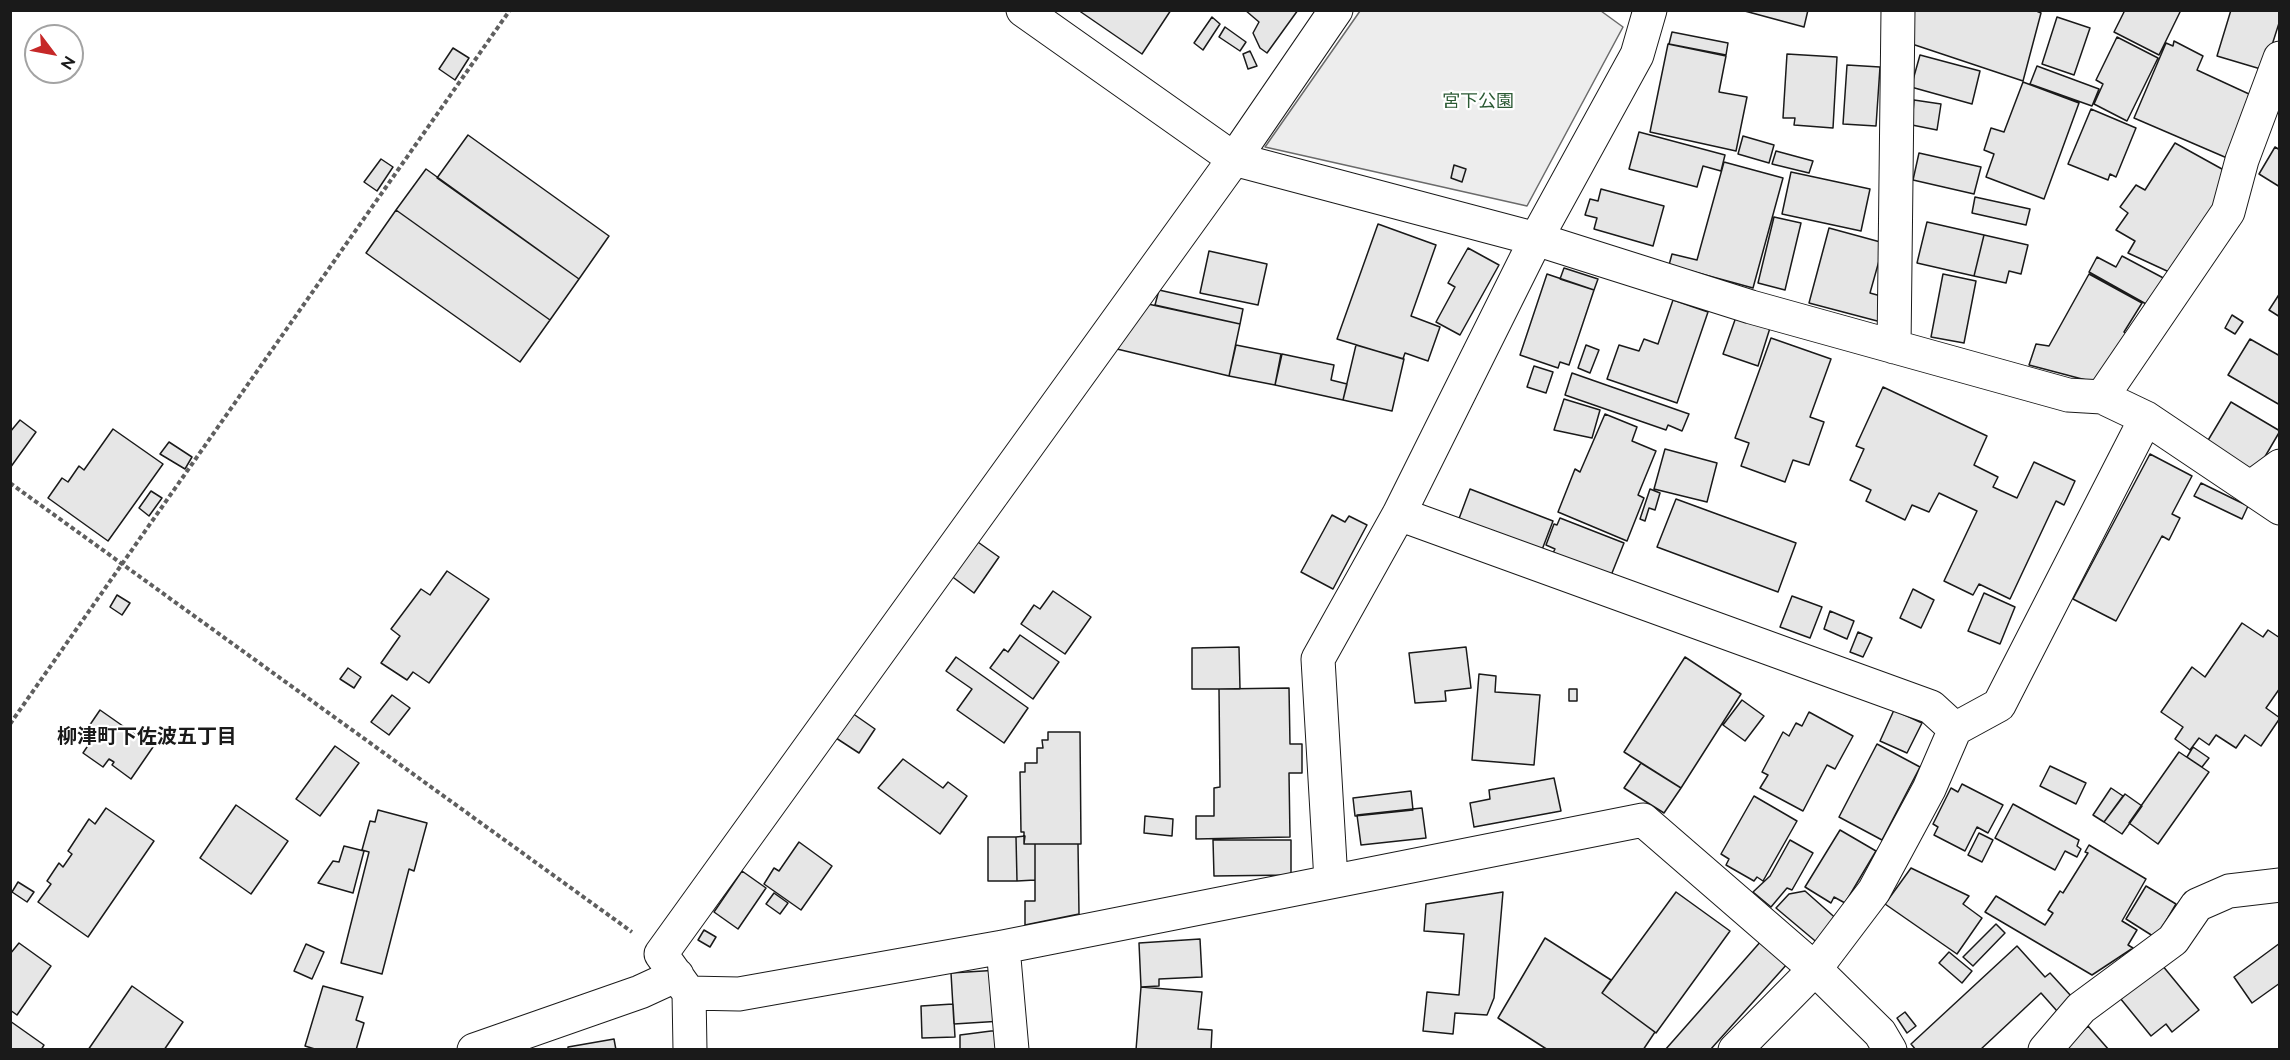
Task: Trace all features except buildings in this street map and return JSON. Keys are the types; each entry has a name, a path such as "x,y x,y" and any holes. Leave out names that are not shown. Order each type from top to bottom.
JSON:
{"street":[{"path":"1023,10 1234,159 1536,239 1751,307 2068,395 2102,397 2146,418 2280,508"},
{"path":"474,1050 640,992 676,974 1336,10"},
{"path":"1331,880 1318,659 1400,514 1536,239 1637,55 1650,10"},
{"path":"1894,346 1898,10"},
{"path":"2102,397 2228,212 2242,160 2280,58"},
{"path":"1735,1050 1815,969 1874,891 1929,789 1954,729 1999,705 2146,418"},
{"path":"2250,488 2280,466"},
{"path":"1400,514 1931,707 1954,729"},
{"path":"676,974 739,994 1003,947 1642,820 1815,969 1880,1033 1890,1050"},
{"path":"2045,1050 2081,1008 2173,940 2197,905 2229,891 2280,885"},
{"path":"1003,947 1012,1050"},
{"path":"676,974 690,1050"}],"path":[{"path":"10,724 510,10"},
{"path":"10,483 122,563 676,974"}],"shaded area":[{"name":"宮下公園","path":"1360,11 1601,11 1623,27 1527,206 1265,147"}],"district":[{"name":"柳津町下佐波五丁目","path":"147,737"}]}
